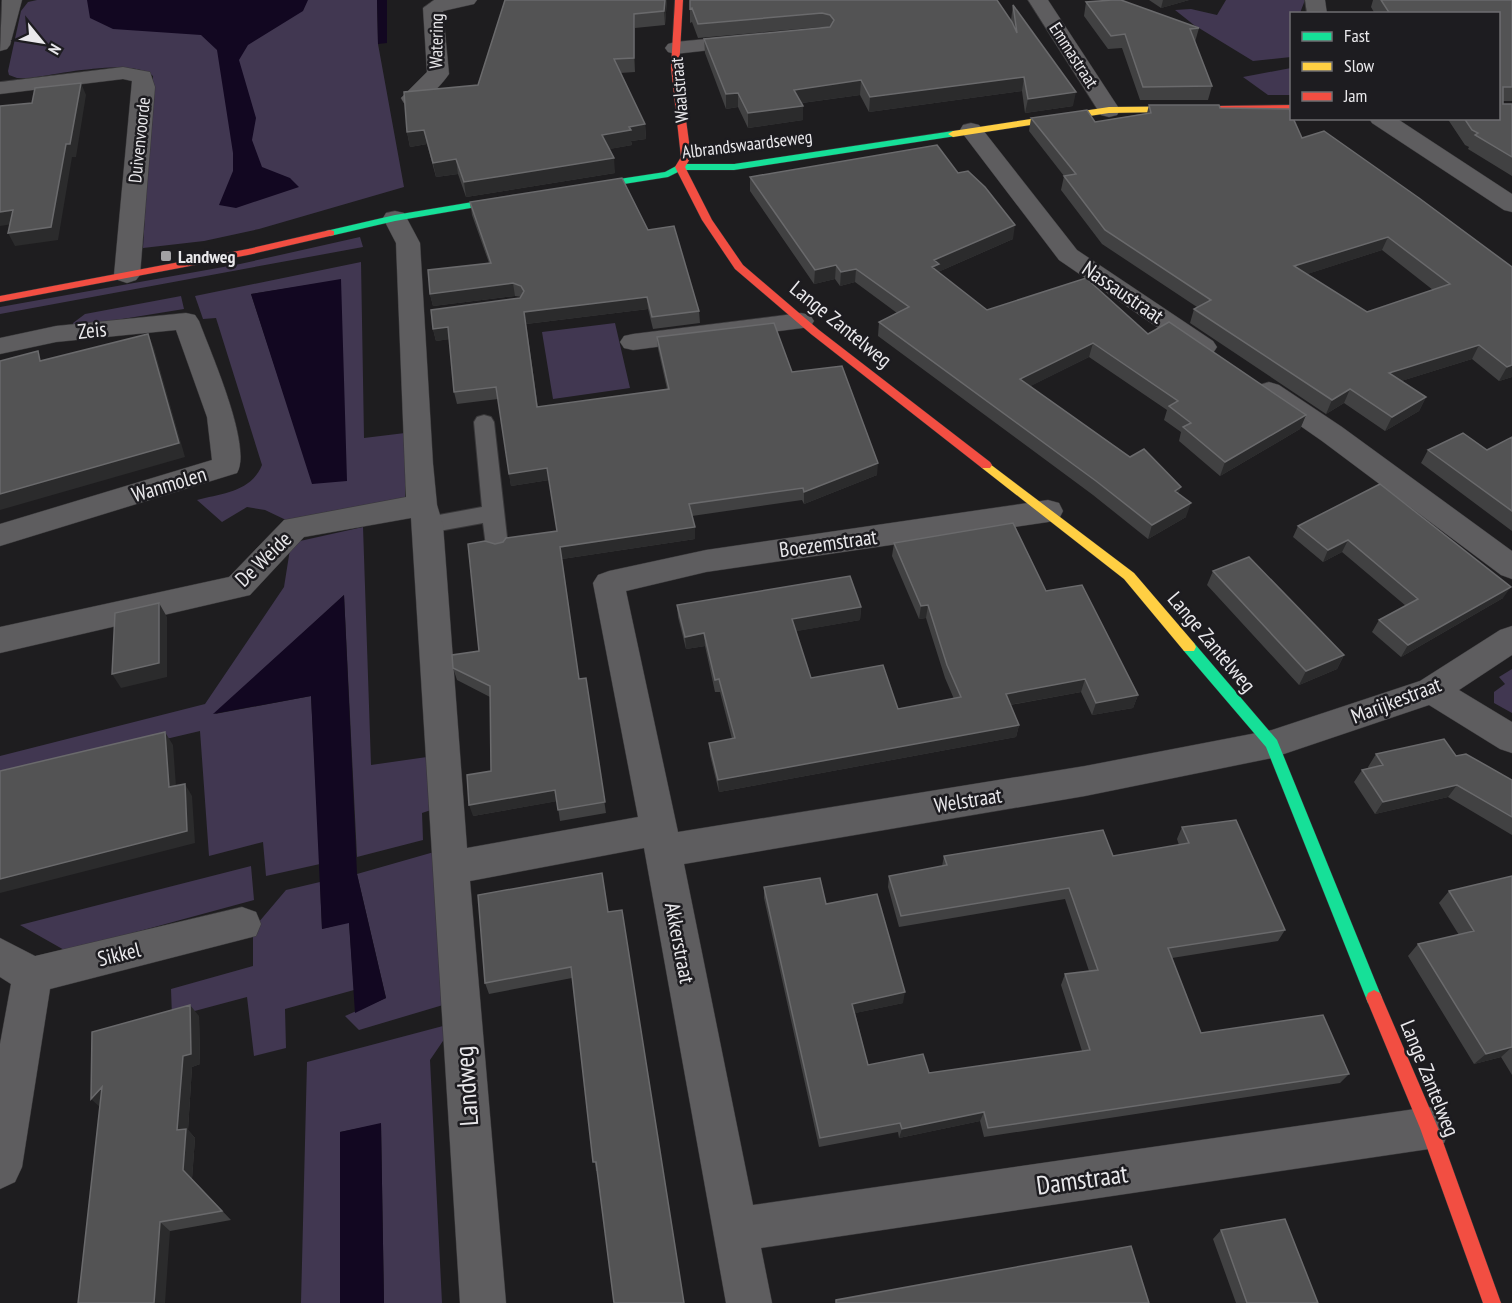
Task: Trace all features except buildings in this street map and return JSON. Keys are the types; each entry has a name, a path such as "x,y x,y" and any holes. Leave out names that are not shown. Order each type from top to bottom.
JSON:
{"street":[{"path":"0,45 12,0"},
{"name":"Watering","path":"412,98 438,74 433,8 446,2 467,0"},
{"name":"Waalstraat","path":"679,0 675,68 686,157 680,167"},
{"name":"Emmastraat","path":"1038,0 1109,110"},
{"name":"Waalstraat","path":"675,48 766,40"},
{"name":"Duivenvoorde","path":"0,88 123,73 142,77 144,87 127,275"},
{"name":"Albrandswaardseweg","path":"566,190 668,174 680,167 734,167 1109,110 1290,108"},
{"path":"1383,120 1512,205"},
{"name":"Nassaustraat","path":"971,130 1068,255 1223,360"},
{"name":"Lange Zantelweg","path":"680,167 707,220 740,267 801,321 1129,576 1272,744 1352,947 1429,1128 1492,1303"},
{"path":"0,299 248,252 395,218 532,196"},
{"name":"Landweg","path":"395,218 408,243 423,315 425,515 483,1303"},
{"name":"Zeis","path":"0,346 56,333 186,321"},
{"name":"Wanmolen","path":"0,535 227,466 221,417 186,321"},
{"path":"633,342 801,321"},
{"path":"1253,380 1332,434 1512,567"},
{"name":"Boezemstraat","path":"609,583 706,561 1048,511"},
{"name":"De Weide","path":"0,640 239,587 295,528 425,515"},
{"name":"Akkerstraat","path":"609,583 661,840 748,1303"},
{"name":"Marijkestraat","path":"1272,744 1432,690 1512,639"},
{"path":"1432,690 1512,739"},
{"name":"Welstraat","path":"661,840 1085,781 1272,744"},
{"path":"450,868 661,840"},
{"name":"Sikkel","path":"16,965 242,924"},
{"path":"0,1167 16,965"},
{"name":"Damstraat","path":"735,1230 1429,1128"}],"lane":[{"path":"484,422 497,546"},
{"path":"425,515 493,513"}],"shaded area":[{"path":"37,0 377,0 378,44 404,187 259,229 204,241 143,248 153,76 129,68 95,69 31,78 17,78 9,75 21,11 28,2"},
{"path":"87,0 308,0 303,11 248,45 239,60 256,118 252,140 262,167 290,178 299,187 236,208 219,205 233,171 233,153 217,50 201,35 113,29 90,18"},
{"path":"377,0 387,0 387,43 378,44"},
{"path":"1226,0 1305,0 1300,12 1290,12 1290,57 1253,61 1194,25 1175,10 1191,9 1217,15"},
{"path":"1290,68 1290,95 1268,95 1243,77"},
{"path":"360,237 363,247 0,314 0,307 240,264"},
{"path":"361,262 364,438 405,433 405,498 286,520 265,510 247,507 222,522 197,500 243,486 251,481 262,465 216,318 203,319 195,296","holes":["341,280 298,437 251,294"]},
{"path":"341,279 347,481 312,484 251,294"},
{"path":"181,296 184,309 73,327 73,323 85,314"},
{"path":"615,323 630,388 553,399 542,332"},
{"path":"363,527 371,765 427,757 434,809 422,813 423,840 357,857 344,595 215,714 311,696 320,864 266,876 263,842 209,856 200,731 0,778 0,756 205,704 284,587 291,543"},
{"path":"344,595 357,874 386,998 355,1013 349,923 322,929 311,696 213,714"},
{"path":"1512,669 1512,713 1494,703 1494,692 1505,684 1499,677"},
{"path":"434,852 443,1005 359,1030 345,1016 386,998 357,874"},
{"path":"251,866 254,900 66,951 20,925"},
{"path":"320,882 322,929 349,922 354,990 285,1009 286,1048 254,1056 247,997 172,1017 171,989 253,966 253,929 286,890"},
{"path":"443,1026 445,1038 430,1060 442,1303 384,1303 381,1124 340,1132 340,1303 301,1303 307,1062"},
{"path":"381,1123 384,1303 340,1303 340,1132"}],"traffic: fast":[{"path":"580,188 668,174 680,167 734,167 953,134"},
{"path":"330,233 395,218 515,198"},
{"path":"1189,647 1272,744 1374,998"}],"traffic: slow":[{"path":"953,134 1109,110 1217,109"},
{"path":"986,465 1129,576 1189,647"}],"traffic: jam":[{"path":"679,0 675,68 686,157 680,167"},
{"path":"1217,109 1290,108"},
{"path":"680,167 707,220 739,267 815,332 986,465"},
{"path":"0,299 248,252 330,233"},
{"path":"1374,998 1429,1128 1492,1303"}],"place":[{"name":"Landweg","path":"166,256"}]}
